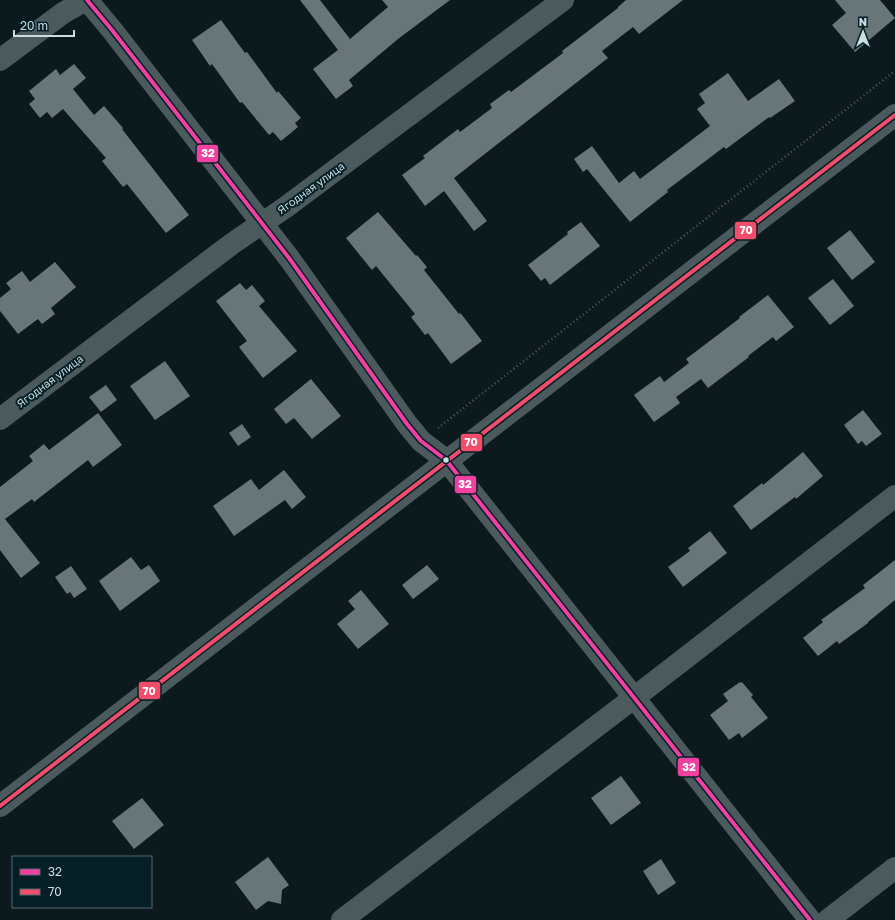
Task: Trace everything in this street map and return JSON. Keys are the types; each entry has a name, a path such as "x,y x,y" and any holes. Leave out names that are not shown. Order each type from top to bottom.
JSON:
{"street":[{"path":"0,60 63,13 87,0 289,258 407,424 421,441 446,460 810,920"},
{"name":"Ягодная улица","path":"0,419 226,248 286,207 563,0"},
{"path":"0,806 446,460 895,115"},
{"path":"342,920 635,698 895,496"},
{"path":"828,920 895,868"}],"path":[{"path":"421,441 895,71"}],"building":[{"path":"300,0 320,0 350,39 388,7 382,0 450,0 398,39 349,80 353,86 336,99 313,69 338,50"},
{"path":"626,0 683,0 639,34 633,27 602,51 608,58 454,178 487,221 474,231 444,191 425,206 402,175 425,158 423,156 458,129 460,132 492,108 490,104 509,90 511,92 563,53 562,51 618,8"},
{"path":"835,0 880,0 895,18 855,52 832,25 846,13"},
{"path":"221,20 277,93 278,91 301,118 295,123 298,127 281,141 273,132 269,135 242,102 240,103 212,64 210,66 192,40"},
{"path":"74,64 86,78 73,89 94,115 104,106 123,128 122,129 189,215 166,233 127,184 123,187 102,161 106,158 63,109 52,118 47,112 40,118 29,104 35,99 29,91 56,69 60,75"},
{"path":"728,73 748,101 779,79 795,101 770,118 769,117 726,149 724,147 667,190 668,192 630,222 587,169 583,172 574,159 592,146 619,183 634,171 640,179 710,126 697,109 705,103 699,94"},
{"path":"378,212 427,267 424,270 482,341 451,364 428,333 425,335 411,317 415,314 376,266 372,270 346,238"},
{"path":"581,222 600,246 550,285 545,278 541,281 528,265"},
{"path":"850,230 875,262 852,280 827,248"},
{"path":"55,262 76,287 51,308 55,314 42,324 38,319 18,334 0,311 0,298 11,289 6,283 22,271 30,282"},
{"path":"833,279 854,306 830,325 808,298"},
{"path":"240,283 246,290 252,285 265,301 259,306 297,351 263,378 239,347 247,341 216,301"},
{"path":"768,295 794,327 776,341 773,337 708,388 701,379 676,397 680,403 654,422 634,395 660,376 664,382 689,363 686,359"},
{"path":"165,361 190,396 155,420 130,386"},
{"path":"311,379 341,416 312,439 294,418 286,424 274,409"},
{"path":"106,385 117,400 101,412 89,397"},
{"path":"863,410 882,434 866,446 862,441 858,444 844,425"},
{"path":"98,413 122,445 93,467 88,460 34,502 32,499 5,519 40,563 21,578 0,550 0,487 33,461 29,456 44,444 49,450"},
{"path":"242,424 251,437 238,446 229,433"},
{"path":"803,452 823,476 796,499 795,497 751,530 733,506 762,483 763,485"},
{"path":"284,470 306,497 292,509 285,500 234,536 213,506 251,479 259,490"},
{"path":"710,531 727,553 683,587 668,567 690,551 688,548"},
{"path":"131,557 141,570 149,565 160,581 120,611 99,581"},
{"path":"895,560 895,600 868,623 839,644 837,641 818,656 803,638 823,622 821,620 865,588 863,585"},
{"path":"427,565 439,579 413,599 402,585"},
{"path":"71,566 87,589 74,598 70,592 67,594 55,577"},
{"path":"361,590 389,624 358,649 337,624 355,609 348,601"},
{"path":"742,682 753,695 751,697 768,718 742,738 739,733 729,740 710,715 728,701 723,694"},
{"path":"621,776 641,803 611,825 591,798"},
{"path":"142,798 164,825 134,849 112,821"},
{"path":"268,857 289,885 282,890 281,904 268,901 256,910 235,882"},
{"path":"661,859 676,883 658,895 643,871"}],"transit line":[{"name":"32","path":"87,0 289,258 407,424 421,441 446,460 810,920"},
{"name":"70","path":"0,806 895,115"}]}
